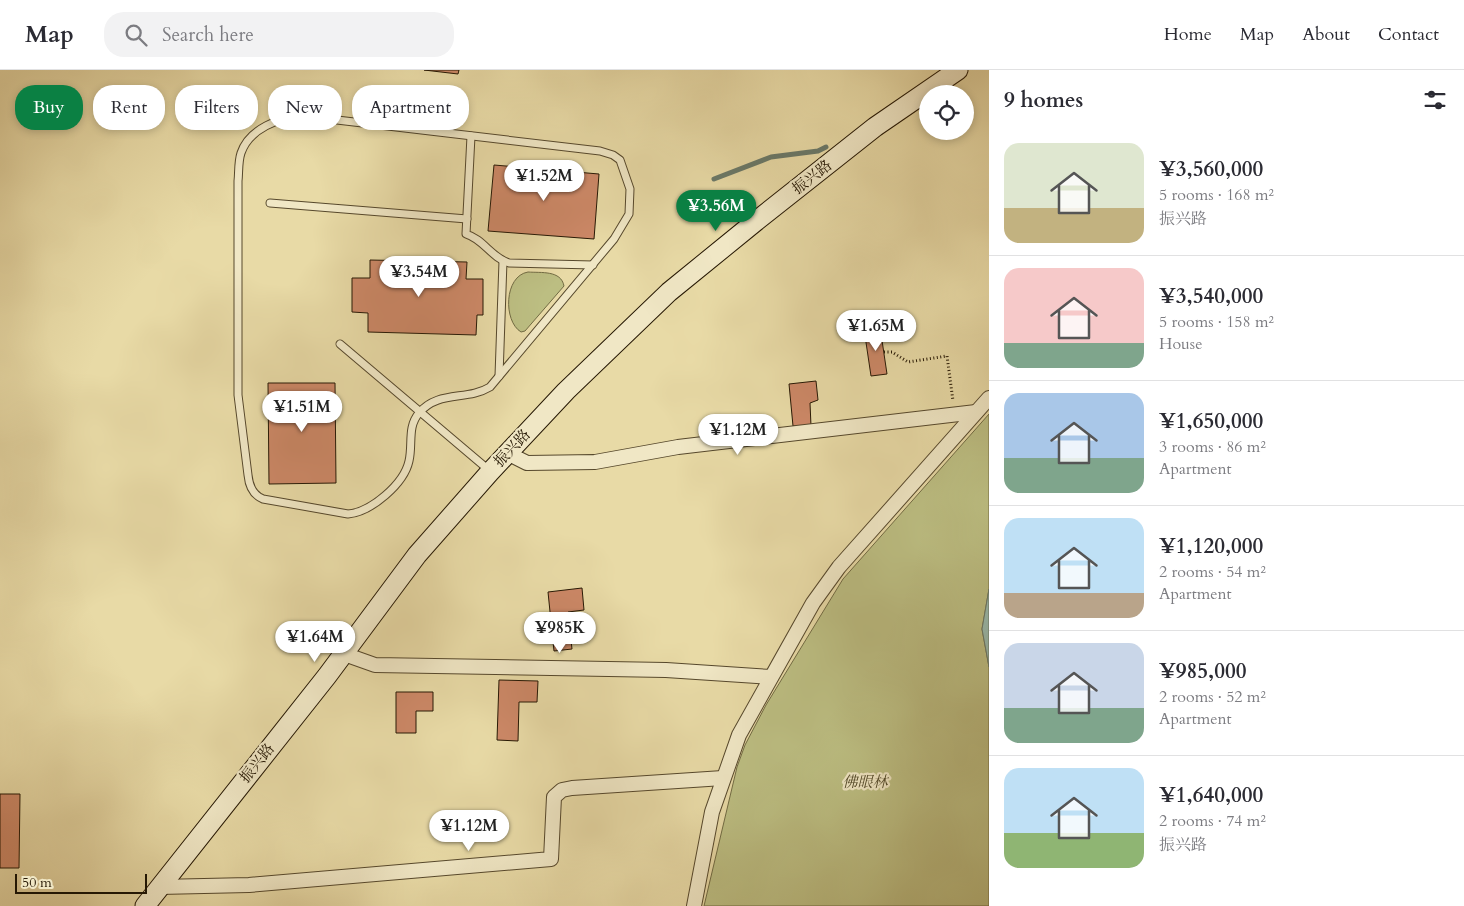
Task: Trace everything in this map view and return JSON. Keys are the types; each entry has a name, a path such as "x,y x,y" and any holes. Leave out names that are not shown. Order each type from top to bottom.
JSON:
{"street":[{"name":"振兴路","path":"145,906 344,654 417,555 507,453 566,392 669,292 875,127 958,70"},
{"path":"694,906 702,857 723,778 740,736 813,603 839,567 989,398"},
{"path":"507,453 527,463 595,462 678,447 976,412"},
{"path":"344,654 375,665 666,670 771,677"},
{"path":"160,887 249,885 551,859 554,797 562,790 723,778"}],"lane":[{"path":"303,116 600,151 613,155 620,160 630,189 629,214 614,239 593,265 485,390 438,399 420,412 411,428 409,460 406,469 379,501 360,513 348,514 276,503 257,497 251,488 238,396 238,181 241,154 257,132 288,117 303,116"},
{"path":"471,136 466,234 473,236 503,261 593,265"},
{"path":"270,203 467,219"},
{"path":"499,376 503,261"},
{"path":"340,344 490,472"}],"path":[{"path":"884,352 892,352 908,362 946,356 955,414"}],"green space":[{"path":"528,272 550,273 559,277 564,286 525,331 521,332 511,319 509,309 510,290 520,275"},
{"name":"佛眼林","path":"989,414 989,589 982,629 989,667 989,906 704,906 737,767 745,745 766,705 843,579"}],"shaded area":[{"path":"989,589 989,667 982,629"}],"building":[{"path":"424,70 459,70 458,74"},
{"path":"494,165 599,174 594,239 488,231"},
{"path":"370,260 467,262 466,279 483,279 483,315 477,315 476,335 368,332 368,313 352,312 352,278 370,278"},
{"path":"880,327 887,374 871,376 864,329"},
{"path":"816,381 818,400 810,403 811,426 793,426 789,384"},
{"path":"268,383 335,383 336,483 269,484"},
{"path":"582,588 584,610 568,612 572,649 554,651 548,592"},
{"path":"499,680 538,681 537,702 519,702 518,741 497,740"},
{"path":"396,692 433,692 433,711 416,711 416,733 396,733"},
{"path":"0,794 20,794 19,868 0,868"}],"waterway":[{"path":"714,179 771,157 818,151 826,147"}]}
